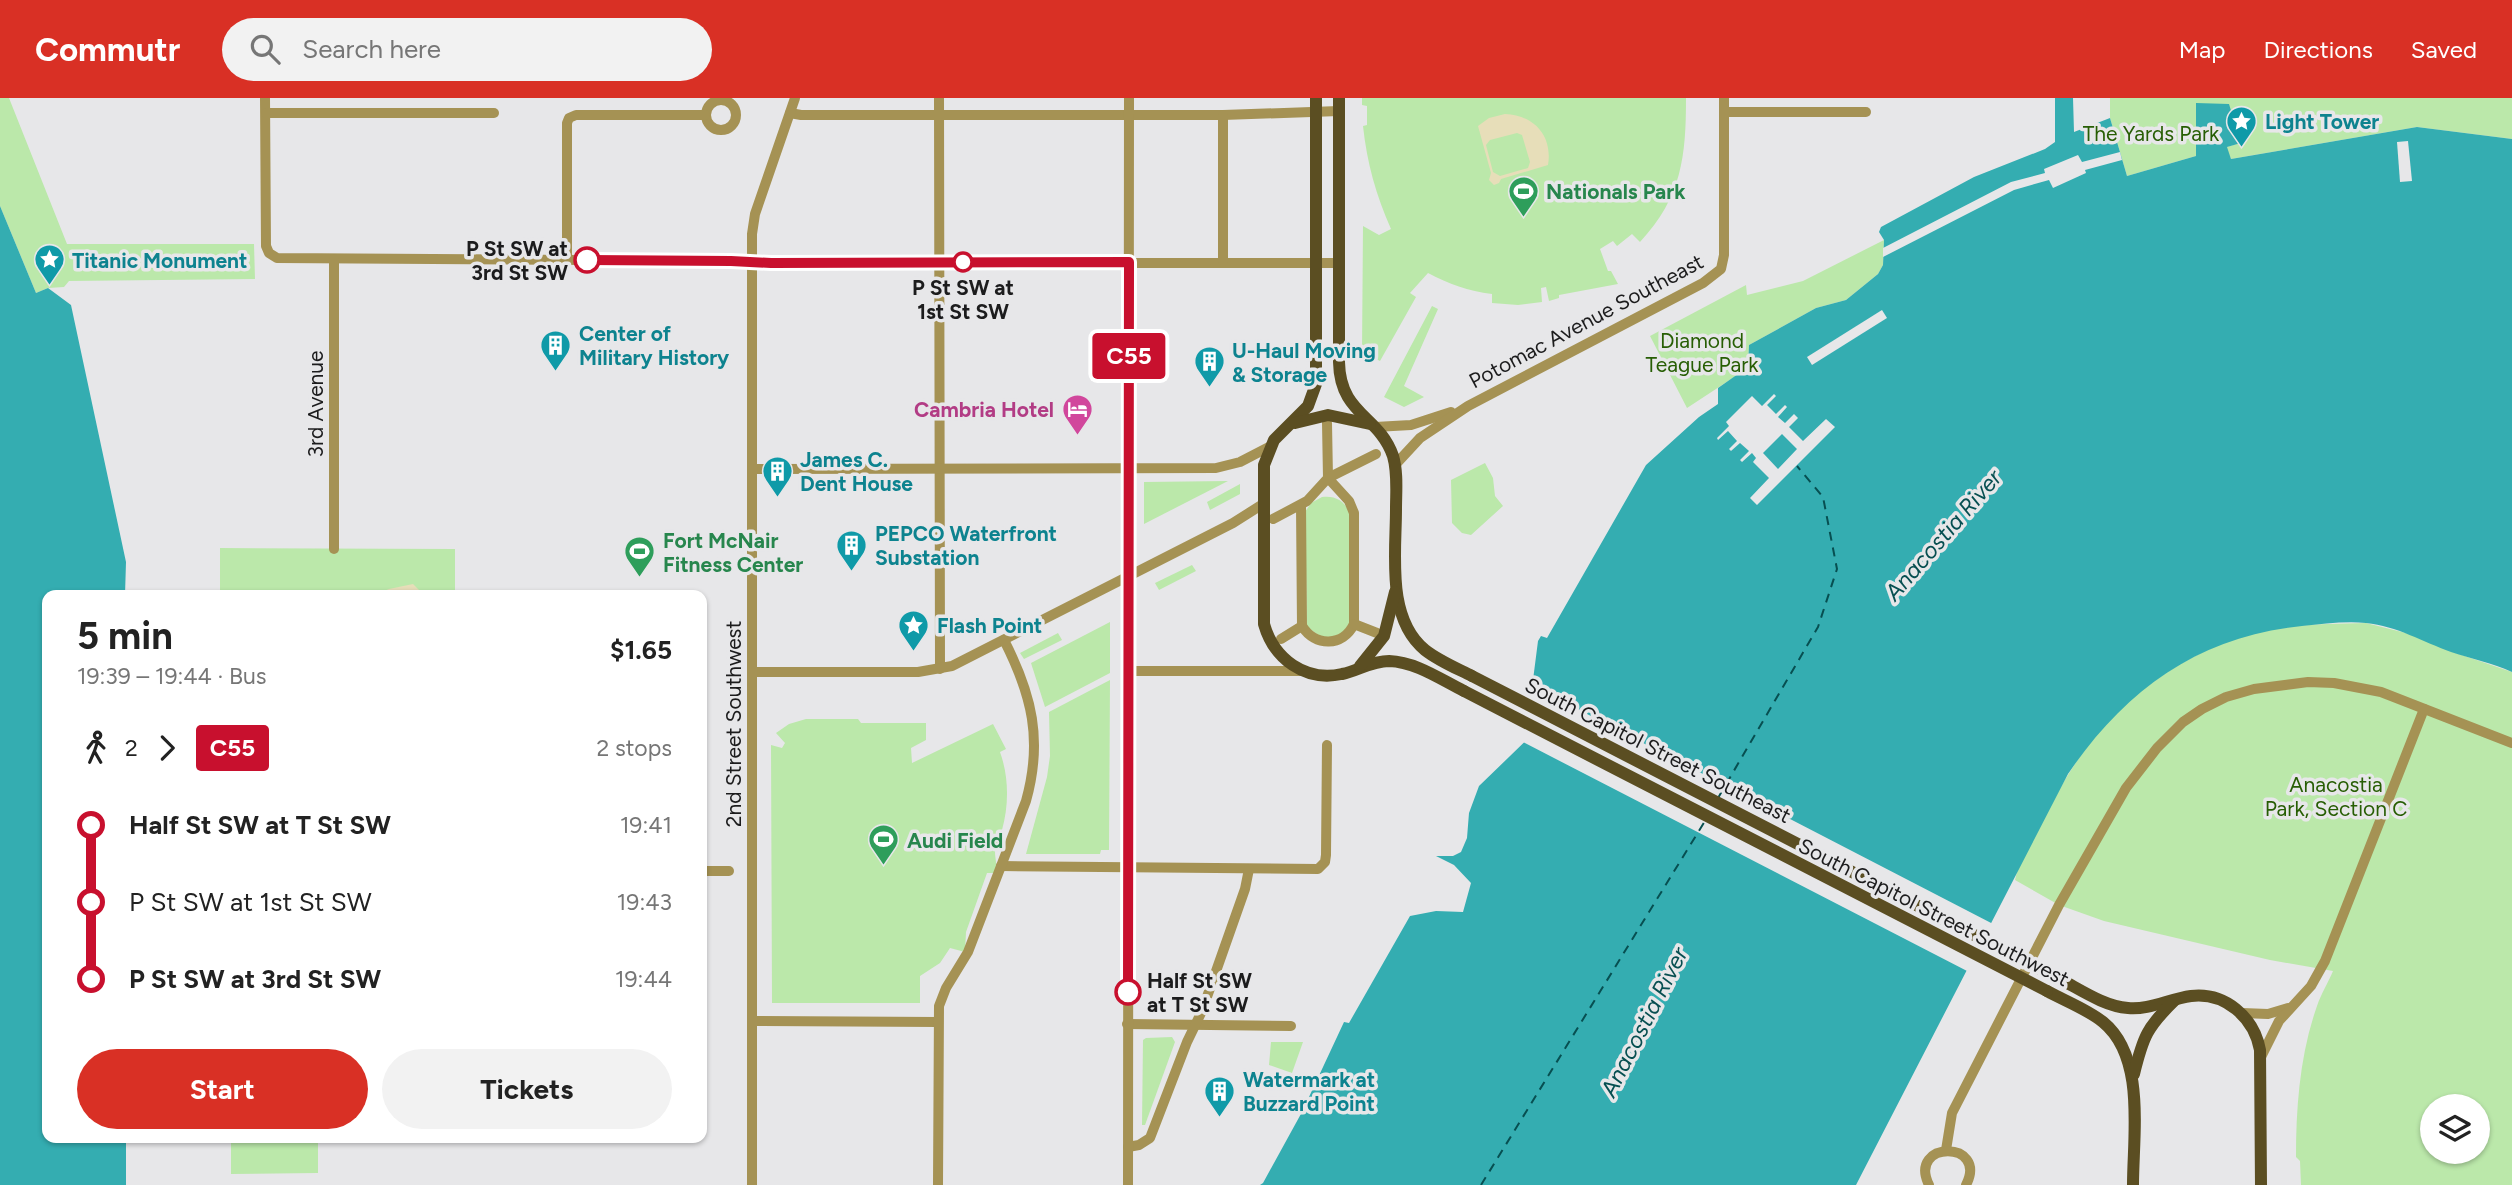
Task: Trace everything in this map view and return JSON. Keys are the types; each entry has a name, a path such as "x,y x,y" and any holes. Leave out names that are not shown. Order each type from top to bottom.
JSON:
{"main road":[{"path":"1303,671 1278,653 1264,624 1263,504 1264,465 1271,446 1308,406 1316,383 1316,104"},
{"name":"South Capitol Street Southeast","path":"1339,104 1340,380 1350,403 1389,447 1395,465 1396,587 1404,622 1415,640 1431,654 1472,676 2118,1007 2143,1008 2188,997 2205,996 2242,1013"},
{"path":"1289,425 1328,415 1372,426"},
{"path":"1358,668 1384,636 1390,622 1396,587"},
{"name":"South Capitol Street Southwest","path":"1303,671 1332,676 1380,661 1406,663 2098,1018 2111,1029 2123,1046 2133,1077 2133,1185"},
{"path":"2133,1077 2146,1033 2175,1000"},
{"path":"2242,1013 2257,1037 2261,1057 2261,1185"}],"street":[{"path":"265,98 266,246 273,256 287,259 1339,263"},
{"name":"2nd Street Southwest","path":"752,1185 752,262 755,218 794,98"},
{"path":"939,98 940,669"},
{"path":"1128,1185 1129,98"},
{"path":"1724,98 1724,112 1866,111"},
{"path":"790,113 1223,115 1316,104 1339,104"},
{"name":"Potomac Avenue Southeast","path":"1395,465 1420,438 1468,406 1703,283 1721,269 1724,255 1724,112"},
{"path":"266,113 494,113"},
{"path":"567,260 569,118 576,115 705,115"},
{"path":"1223,115 1223,262"},
{"name":"3rd Avenue","path":"334,259 334,549"},
{"name":"Potomac Avenue Southeast","path":"1372,426 1411,425 1468,406"},
{"path":"1301,505 1302,626 1313,638 1331,642 1346,635 1354,624 1354,513 1349,500 1328,478 1327,422"},
{"path":"752,469 1228,466 1271,446"},
{"path":"1273,519 1301,505 1328,478 1376,454"},
{"path":"752,673 918,672 940,669 963,661 1128,577 1233,523 1263,504"},
{"path":"1354,624 1377,633"},
{"path":"1281,639 1302,626"},
{"path":"938,1185 939,1006 943,994 968,952 1026,801 1031,778 1032,715 1027,692 1004,640"},
{"path":"1128,671 1303,671"},
{"path":"1946,1150 1952,1113 2054,914 2110,813 2141,768 2183,722 2227,696 2255,689 2308,682 2358,686 2381,692 2512,743"},
{"path":"2261,1057 2276,1026 2311,986 2325,961 2424,709"},
{"path":"1002,866 1314,869 1323,865 1326,855 1327,745"},
{"path":"1128,1147 1139,1145 1150,1138 1195,1025 1245,889 1249,869"},
{"path":"707,871 729,871"},
{"path":"2242,1013 2268,1014 2292,1007"},
{"path":"752,1021 938,1022"},
{"path":"1127,1024 1291,1026"},
{"path":"1925,1183 1925,1171 1932,1156 1946,1150 1959,1153 1968,1163 1970,1177 1966,1185"}],"green space":[{"path":"0,98 9,98 67,244 254,244 255,279 69,281 64,287 48,288 36,293 0,206"},
{"name":"Nationals Park","path":"1362,98 1686,98 1683,157 1679,175 1665,209 1640,242 1632,234 1617,246 1613,241 1600,249 1608,271 1611,271 1618,284 1559,295 1559,298 1549,301 1546,287 1541,288 1542,302 1518,305 1492,303 1492,294 1459,286 1428,273 1410,293 1416,297 1380,361 1362,352 1363,226 1379,235 1391,229 1370,166 1363,126 1367,125 1367,106 1362,105"},
{"name":"The Yards Park","path":"2110,98 2512,98 2512,139 2417,127 2231,159 2226,147 2241,143 2196,104 2196,156 2127,176 2110,118"},
{"name":"Diamond Teague Park","path":"1884,240 1883,265 1878,274 1846,300 1816,308 1749,345 1748,368 1687,408 1650,336 1746,285 1747,295 1803,281"},
{"path":"1432,306 1438,309 1404,386 1424,397 1404,407 1384,397"},
{"path":"1485,463 1493,478 1495,496 1503,506 1471,535 1462,533 1452,523 1451,480"},
{"path":"1228,481 1144,524 1144,482"},
{"path":"1240,484 1240,494 1210,510 1207,502"},
{"path":"1322,497 1339,500 1350,515 1349,624 1340,636 1324,639 1307,627 1305,512 1311,503"},
{"path":"220,548 455,549 455,590 220,590"},
{"path":"1192,565 1196,571 1159,590 1155,583"},
{"path":"1110,622 1110,673 1045,707 1031,663"},
{"name":"Anacostia Park, Section C","path":"2366,623 2410,634 2512,672 2512,1185 2301,1185 2296,1138 2303,1061 2317,1006 2333,971 2270,960 2104,921 2059,905 2015,880 2018,868 2076,762 2100,730 2133,697 2172,669 2213,647 2266,630"},
{"path":"1058,633 1062,640 1024,659 1020,653"},
{"path":"1110,680 1109,850 1101,850 1100,854 1026,854 1047,777 1050,756 1049,712"},
{"name":"Audi Field","path":"806,719 858,719 861,723 926,723 926,740 911,748 912,763 993,724 1006,749 1000,752 1005,771 1007,801 995,852 997,873 987,873 966,932 965,952 950,948 940,963 920,976 920,1003 772,1003 771,745 782,748 785,743 776,733 789,724"},
{"path":"1172,1037 1175,1042 1145,1125 1142,1125 1143,1040"},
{"path":"1271,1042 1303,1042 1292,1073 1269,1065"},
{"path":"231,1143 318,1143 318,1173 231,1174"}],"sand":[{"path":"1505,114 1515,115 1533,123 1544,136 1549,155 1548,165 1501,179 1494,185 1489,180 1491,173 1478,126 1489,118","holes":["1517,133 1522,135 1530,162 1528,168 1500,176 1493,172 1486,145 1490,140"]},
{"path":"413,584 419,590 386,590"}],"water":[{"name":"Anacostia River","path":"2055,98 2073,98 2074,132 2110,118 2127,176 2196,156 2196,103 2229,104 2241,143 2227,147 2231,159 2417,127 2512,139 2512,672 2388,627 2342,623 2265,632 2230,642 2198,655 2168,672 2140,693 2090,744 2068,774 1856,1185 1260,1185 1302,1112 1344,1022 1349,1023 1410,916 1436,911 1463,912 1471,883 1454,865 1436,856 1453,856 1461,852 1467,838 1469,813 1479,786 1538,729 1533,680 1538,641 1541,636 1547,638 1646,465 1699,417 1718,404 1718,388 1748,367 1749,345 1816,308 1846,300 1878,274 1883,265 1884,240 1879,232 1881,227 1974,177 2045,149 2055,142"},
{"path":"0,206 36,293 48,288 71,305 126,562 125,590 42,590 42,1143 126,1143 126,1185 0,1185"}],"pier":[{"path":"2408,141 2412,181 2400,182 2397,142"},
{"path":"2120,152 2122,160 2085,170 2086,173 2053,188 2049,180 2014,190 1883,257 1883,248 2011,182 2045,173 2044,169 2078,155 2082,162"},
{"path":"1882,310 1887,318 1812,365 1807,357"},
{"path":"1774,394 1776,396 1767,405 1776,414 1785,405 1787,407 1778,417 1785,423 1794,414 1798,418 1789,427 1803,441 1826,419 1835,427 1757,505 1750,498 1769,478 1753,462 1756,458 1752,453 1742,462 1740,460 1749,451 1740,443 1731,451 1729,449 1737,441 1728,431 1718,440 1717,438 1729,426 1726,422 1752,396 1762,406","holes":["1782,434 1797,449 1778,469 1763,453"]},
{"path":"1529,684 1995,925 1969,972 1521,741 1536,723"}],"ferry route":[{"path":"1718,798 1818,627 1837,569 1823,497 1797,466"},
{"path":"1481,1185 1705,821"}],"bus line":[{"name":"C55","path":"587,260 924,264 1129,262 1128,992"}],"place":[{"name":"Light Tower","path":"2242,148"},
{"name":"Nationals Park","path":"1523,218"},
{"name":"P St SW at 3rd St SW","path":"587,260"},
{"name":"P St SW at 1st St SW","path":"963,262"},
{"name":"Titanic Monument","path":"49,287"},
{"name":"Center of Military History","path":"556,372"},
{"name":"U-Haul Moving & Storage","path":"1209,389"},
{"name":"Cambria Hotel","path":"1077,436"},
{"name":"James C. Dent House","path":"777,498"},
{"name":"PEPCO Waterfront Substation","path":"852,572"},
{"name":"Fort McNair Fitness Center","path":"640,579"},
{"name":"Flash Point","path":"914,652"},
{"name":"Audi Field","path":"884,867"},
{"name":"Half St SW at T St SW","path":"1128,992"},
{"name":"Watermark at Buzzard Point","path":"1220,1118"}]}
